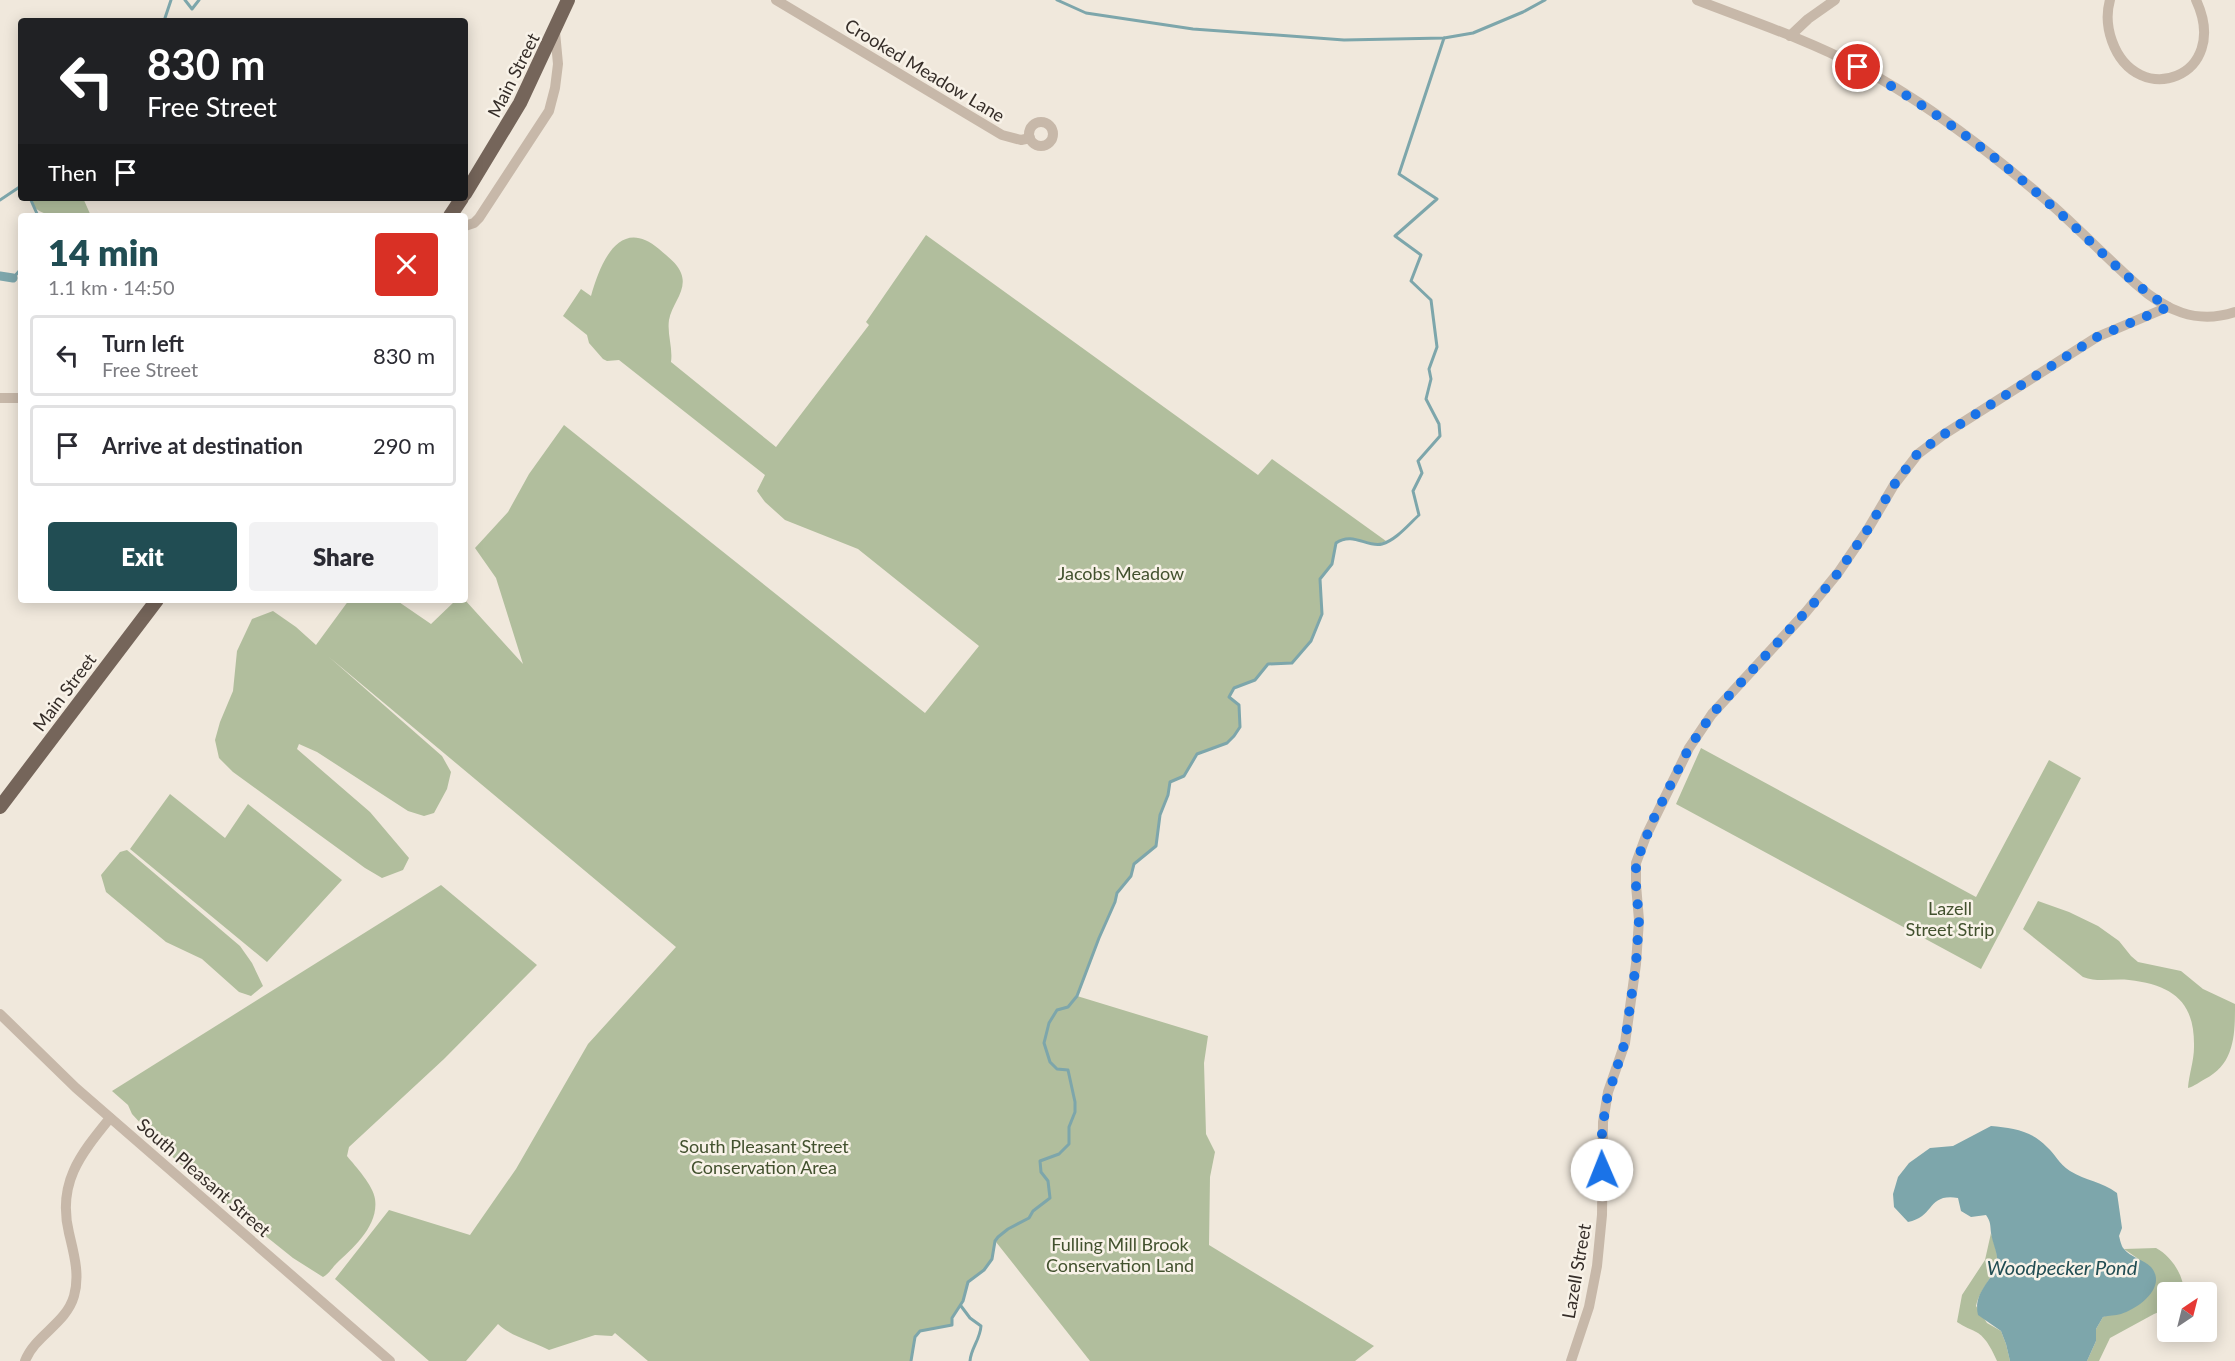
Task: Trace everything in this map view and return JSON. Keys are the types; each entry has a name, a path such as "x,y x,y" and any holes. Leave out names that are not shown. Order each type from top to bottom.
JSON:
{"main road":[{"name":"Main Street","path":"468,189 520,103 568,0"},
{"name":"Main Street","path":"0,807 155,603"}],"street":[{"name":"Crooked Meadow Lane","path":"776,0 1002,135 1021,140 1030,138"},
{"path":"1697,0 1839,57 1913,98 1964,134 2054,208 2141,289 2168,307 2196,317 2210,318 2235,312"},
{"path":"1790,36 1808,19 1835,0"},
{"path":"2110,0 2107,20 2109,33 2120,57 2140,74 2161,79 2182,74 2200,56 2205,25 2196,0"},
{"path":"468,225 479,218 549,111 558,64 555,32"},
{"name":"Lazell Street","path":"1571,1361 1589,1307 1597,1266 1602,1215 1603,1122 1608,1092 1625,1042 1636,964 1639,920 1636,863 1653,820 1689,748 1712,714 1779,643 1831,582 1863,537 1894,485 1918,453 2097,337 2168,307"},
{"path":"0,398 18,398"},
{"name":"South Pleasant Street","path":"0,1014 50,1064 110,1118 390,1361"},
{"path":"25,1361 33,1346 64,1315 74,1298 77,1269 66,1218 68,1186 82,1155 110,1118"}],"green space":[{"path":"32,201 84,201 90,213 44,213 33,205"},
{"path":"926,235 1258,475 1272,459 1386,541 1375,544 1342,540 1336,543 1332,564 1320,579 1322,614 1311,641 1292,663 1268,664 1258,678 1234,689 1230,697 1239,705 1240,727 1234,736 1227,743 1197,754 1184,776 1170,782 1168,795 1160,815 1156,846 1134,864 1131,876 1117,893 1077,996 1208,1036 1204,1063 1206,1134 1215,1152 1210,1177 1209,1245 1374,1346 1355,1361 1090,1361 996,1242 992,1259 984,1270 968,1282 963,1301 952,1318 952,1325 920,1331 915,1337 911,1361 648,1361 615,1333 612,1336 595,1335 549,1350 516,1336 498,1324 466,1361 429,1361 335,1279 389,1210 470,1235 516,1169 588,1044 676,947 329,657 442,756 451,772 447,789 434,813 424,816 408,811 317,752 299,744 297,749 370,812 409,858 403,870 382,878 233,772 219,758 215,740 233,691 237,651 252,619 273,611 316,645 347,603 400,603 431,624 453,603 468,603 523,664 496,578 475,548 508,512 529,474 564,425 925,713 979,646 858,549 785,520 765,502 757,491 765,475 619,360 603,359 589,343 587,335 563,316 581,289 591,296 600,270 613,248 622,240 633,238 645,240 675,263 683,279 681,291 669,320 671,362 776,447 869,325 866,322"},
{"name":"Lazell Street Strip","path":"1701,748 1976,897 2049,760 2081,778 1981,969 1676,804"},
{"path":"170,794 225,838 248,804 342,880 267,962 130,849"},
{"path":"127,850 240,946 252,963 263,986 251,996 239,992 202,959 166,942 106,892 101,875 120,852"},
{"path":"441,885 537,965 444,1059 349,1147 347,1156 371,1188 375,1199 375,1209 369,1227 357,1244 323,1277 293,1258 222,1201 167,1152 132,1114 128,1105 112,1091"},
{"path":"2038,901 2098,926 2119,941 2138,962 2181,971 2203,989 2235,1004 2235,1026 2231,1047 2228,1057 2215,1073 2188,1088 2194,1047 2193,1031 2185,1007 2169,991 2144,982 2095,980 2083,977 2023,929"},
{"path":"1991,1233 1997,1257 1996,1264 1976,1306 1987,1323 2001,1331 2010,1361 1997,1361 1989,1346 1978,1333 1957,1322 1962,1295 1985,1260"},
{"path":"2156,1248 2162,1251 2176,1267 2182,1282 2157,1282 2157,1313 2110,1338 2099,1361 2087,1361 2096,1341 2096,1329 2103,1317 2111,1314 2137,1258 2124,1249"}],"water":[{"name":"Woodpecker Pond","path":"1991,1126 2028,1133 2041,1141 2070,1171 2117,1193 2122,1228 2119,1236 2122,1246 2127,1252 2151,1267 2155,1275 2156,1282 2153,1289 2142,1302 2121,1314 2103,1317 2096,1329 2096,1341 2087,1361 2010,1361 2001,1331 1978,1315 1979,1298 1994,1272 1997,1257 1990,1222 1986,1215 1971,1217 1961,1211 1958,1198 1948,1197 1936,1202 1917,1219 1908,1222 1894,1207 1893,1194 1898,1177 1909,1163 1930,1148 1953,1146"}],"waterway":[{"path":"165,18 171,0"},
{"path":"185,0 192,9 199,0"},
{"path":"1057,0 1086,13 1193,29 1344,40 1444,38 1473,33 1545,0"},
{"path":"911,1361 915,1337 920,1331 952,1325 952,1318 963,1301 968,1282 984,1270 992,1259 995,1241 998,1237 1029,1218 1033,1211 1050,1198 1048,1181 1041,1172 1040,1161 1059,1154 1069,1144 1069,1127 1075,1112 1075,1102 1068,1070 1057,1069 1050,1062 1044,1043 1049,1023 1057,1010 1068,1007 1077,996 1117,893 1131,876 1134,864 1156,846 1160,815 1168,795 1170,782 1184,776 1197,754 1227,743 1234,736 1240,727 1239,705 1229,697 1234,688 1255,680 1268,664 1292,663 1311,641 1322,614 1320,579 1332,564 1336,543 1354,539 1376,545 1382,544 1397,536 1419,515 1413,491 1422,473 1418,461 1440,436 1439,424 1426,399 1431,379 1429,369 1437,347 1431,300 1411,281 1421,255 1395,236 1437,199 1399,174 1444,38"},
{"path":"0,200 18,188"},
{"path":"31,201 37,213"},
{"path":"13,278 18,272"},
{"path":"0,276 13,278"},
{"path":"961,1306 970,1318 981,1326 970,1361"}],"route":[{"path":"1602,1170 1601,1142 1606,1102 1625,1042 1636,964 1639,920 1636,863 1653,820 1681,763 1703,726 1773,650 1838,573 1894,485 1918,453 2097,337 2168,307 2141,289 2054,208 1979,145 1913,98 1858,67"}],"park label":[{"name":"Jacobs Meadow","path":"1121,573"},
{"name":"South Pleasant Street Conservation Area","path":"764,1156"},
{"name":"Fulling Mill Brook Conservation Land","path":"1120,1254"}]}
